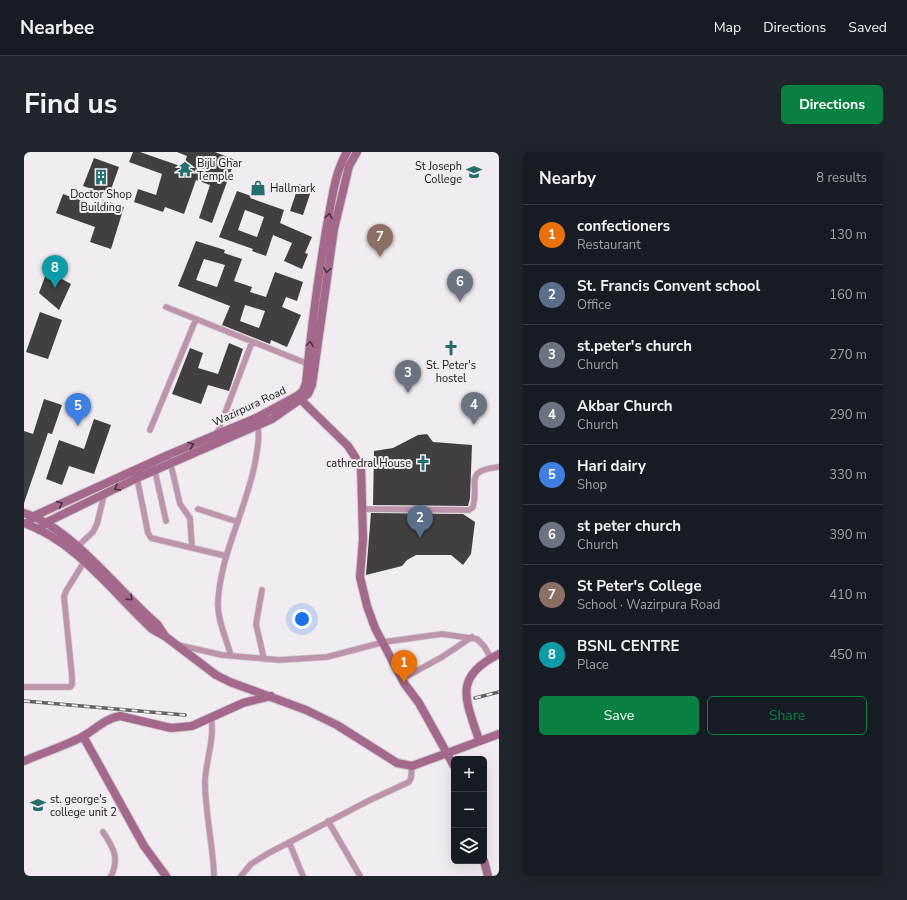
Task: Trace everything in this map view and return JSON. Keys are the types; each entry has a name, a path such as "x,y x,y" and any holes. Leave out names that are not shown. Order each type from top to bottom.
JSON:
{"main road":[{"name":"Wazirpura Road","path":"299,398 306,384 318,278 332,197 341,162 347,152"},
{"name":"Wazirpura Road","path":"26,524 34,516 257,421 308,394 311,390 334,229 349,166 357,152"},
{"path":"299,398 348,446 362,466 360,577 371,617 402,679 419,703 451,760"},
{"name":"Wazirpura Road","path":"169,459 217,434 257,421"},
{"name":"Wazirpura Road","path":"39,530 45,523 137,478 154,466"},
{"path":"24,513 34,516 45,523 75,549 157,624 166,637"},
{"path":"26,524 75,549 84,562 152,629 166,637 216,675 230,682 272,696 306,710 337,725 397,763 412,766 448,754 479,740 499,734"},
{"path":"479,740 471,716 466,692 471,673 499,654"},
{"path":"24,761 83,736 103,721 120,716 171,728 192,726 243,703 272,696"},
{"path":"83,736 144,846 166,876"},
{"path":"485,864 488,876"}],"street":[{"path":"166,307 308,364"},
{"path":"150,430 196,319"},
{"path":"217,434 252,342"},
{"path":"231,656 218,604 226,556 253,475 259,439 257,421"},
{"path":"169,459 180,504 190,518 192,548"},
{"path":"154,466 166,521"},
{"path":"362,509 469,510 473,507 475,501 474,478 476,474 488,468 499,467"},
{"path":"137,478 148,535 156,541 226,556"},
{"path":"75,549 92,532 97,524 104,495"},
{"path":"198,509 238,522"},
{"path":"24,686 63,688 70,687 72,685 64,597 66,591 84,562"},
{"path":"262,590 256,624 264,659"},
{"path":"174,644 231,656 264,659 327,657 384,642 434,634 472,637 482,643 491,658"},
{"path":"402,679 442,657 472,637"},
{"path":"211,717 214,729 205,780 209,840 214,876"},
{"path":"241,876 251,864 289,842 408,782 411,778 412,766"},
{"path":"328,821 360,876"},
{"path":"103,832 115,852 114,867 111,876"},
{"path":"289,842 303,876"}],"building":[{"path":"133,152 140,152 183,167 187,156 177,152 215,152 235,160 212,223 199,218 210,185 196,180 184,214 165,207 163,212 134,202 138,189 156,195 162,174 129,162"},
{"name":"Doctor Shop Building","path":"94,158 119,167 109,195 83,186"},
{"path":"299,184 312,188 303,215 290,211"},
{"path":"237,191 251,196 250,198 284,210 280,223 312,237 305,253 308,254 302,269 284,261 292,243 273,235 266,256 252,251 253,249 219,237","holes":["245,210 264,217 257,237 238,230"]},
{"path":"63,194 101,208 103,200 124,207 111,249 90,242 95,227 56,213"},
{"path":"196,241 225,250 224,253 242,259 234,281 252,287 250,292 266,297 275,272 303,282 297,301 286,297 282,307 301,315 287,347 271,340 270,344 222,325 230,306 178,286","holes":["204,259 225,265 217,287 196,280","245,305 265,311 259,328 240,321"]},
{"path":"47,271 71,284 59,310 39,293"},
{"path":"40,312 62,320 48,359 26,352"},
{"path":"229,343 243,349 229,391 208,385 201,404 172,394 190,348 203,353 198,368 218,374"},
{"path":"44,399 62,405 52,434 48,433 24,503 24,431 33,434"},
{"path":"94,419 111,425 94,474 69,466 62,485 46,479 59,440 84,449"},
{"name":"cathredral House","path":"427,434 433,442 472,445 470,498 468,506 373,505 374,451 393,448 418,435"},
{"path":"371,513 463,514 475,522 471,554 463,565 451,555 416,555 407,560 402,566 366,575"}],"railway":[{"path":"475,698 499,692"},
{"path":"24,701 185,715"}],"place":[{"name":"Bijli Ghar Temple","path":"185,169"},
{"name":"St Joseph College","path":"474,172"},
{"name":"Doctor Shop Building","path":"101,177"},
{"name":"Hallmark","path":"258,188"},
{"name":"St Peter's College","path":"380,257"},
{"name":"BSNL CENTRE","path":"55,288"},
{"name":"st peter church","path":"460,302"},
{"name":"St. Peter's hostel","path":"451,348"},
{"name":"st.peter's church","path":"408,393"},
{"name":"Akbar Church","path":"474,425"},
{"name":"Hari dairy","path":"78,426"},
{"name":"cathredral House","path":"423,463"},
{"name":"St. Francis Convent school","path":"420,538"},
{"name":"confectioners","path":"404,683"},
{"name":"st. george's college unit 2","path":"38,805"}]}
